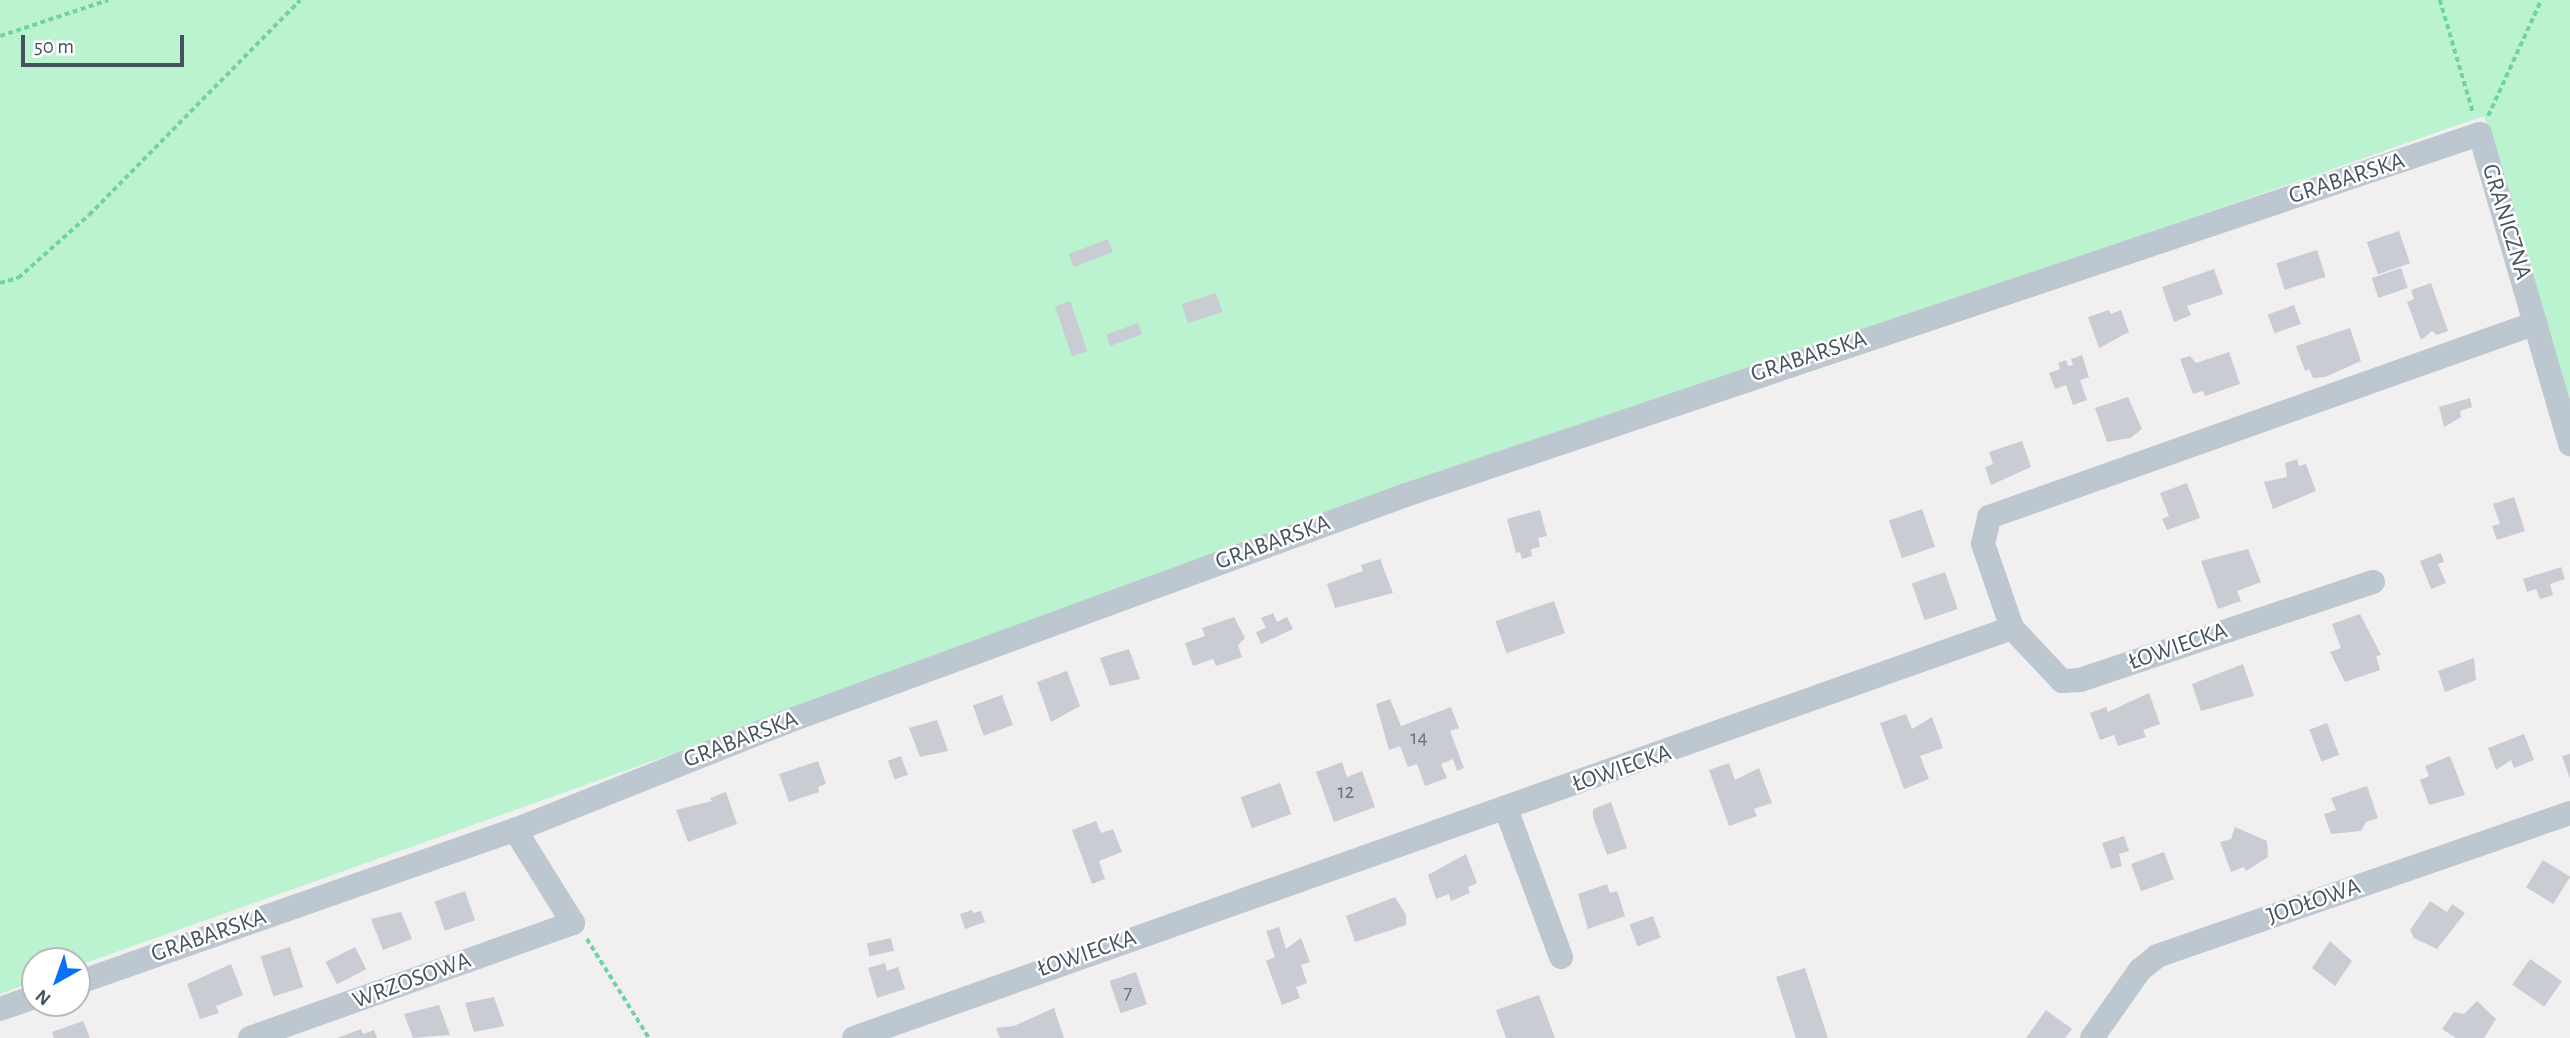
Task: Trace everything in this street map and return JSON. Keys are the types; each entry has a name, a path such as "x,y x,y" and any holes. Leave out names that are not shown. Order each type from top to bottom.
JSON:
{"street":[{"name":"GRANICZNA","path":"2480,134 2570,444"},
{"name":"GRABARSKA","path":"91,978 515,830 786,722 1406,495 2480,134"},
{"path":"2012,628 1983,544 1989,517 2536,323"},
{"name":"ŁOWIECKA","path":"854,1038 2012,628 2062,681 2080,680 2373,582"},
{"path":"1506,809 1561,957"},
{"name":"JODŁOWA","path":"2092,1038 2140,970 2157,956 2570,813"},
{"path":"515,830 573,923"},
{"name":"WRZOSOWA","path":"250,1038 573,923"},
{"path":"0,1009 21,1002"}],"path":[{"path":"0,36 108,0"},
{"path":"0,283 18,278 89,215 300,0"},
{"name":"GRANICZNA","path":"2441,0 2480,134"},
{"path":"2480,134 2541,0"},
{"path":"573,923 649,1038"}],"green space":[{"path":"0,0 2570,0 2570,424 2484,116 1383,501 91,961 91,947 21,947 21,986 0,994"}],"building":[{"path":"2399,231 2410,263 2378,274 2367,242"},
{"path":"1108,239 1113,252 1074,267 1069,254"},
{"path":"2317,250 2326,277 2285,290 2276,263"},
{"path":"2401,268 2408,288 2379,298 2372,278"},
{"path":"2214,269 2223,294 2187,306 2191,315 2174,322 2162,287"},
{"path":"2431,283 2448,331 2437,335 2432,331 2421,340 2407,302 2414,299 2411,290"},
{"path":"1216,293 1222,312 1188,323 1182,304"},
{"path":"1070,301 1087,351 1072,356 1055,306"},
{"path":"2294,305 2301,324 2275,333 2268,315"},
{"path":"2109,310 2111,314 2121,310 2129,332 2099,348 2088,317"},
{"path":"1138,323 1142,334 1110,346 1106,335"},
{"path":"2350,328 2361,361 2325,377 2313,378 2309,369 2305,371 2296,346"},
{"path":"2229,352 2240,384 2205,396 2203,391 2193,394 2180,359 2190,356 2196,363"},
{"path":"2082,355 2089,377 2080,380 2087,400 2073,405 2066,385 2055,389 2049,373 2060,369 2058,363 2066,360 2068,366 2073,365 2071,359"},
{"path":"2128,397 2142,429 2130,438 2107,442 2095,408"},
{"path":"2470,398 2472,407 2460,411 2461,417 2444,427 2439,407"},
{"path":"2022,441 2031,467 1991,485 1985,467 1993,464 1989,452"},
{"path":"2297,459 2299,466 2306,464 2316,491 2273,509 2264,482 2287,477 2285,463"},
{"path":"2187,483 2200,518 2167,530 2162,519 2169,516 2160,493"},
{"path":"2514,497 2525,531 2497,540 2492,526 2500,524 2493,504"},
{"path":"1922,509 1935,547 1902,558 1889,520"},
{"path":"1540,510 1547,536 1538,538 1540,547 1531,549 1532,556 1522,559 1520,552 1516,553 1507,519"},
{"path":"2248,549 2261,582 2237,591 2241,601 2218,609 2201,561"},
{"path":"2441,553 2444,562 2438,564 2446,583 2431,589 2420,561"},
{"path":"1380,559 1393,593 1335,608 1327,584 1363,571 1361,565"},
{"path":"2561,567 2565,579 2550,584 2553,595 2540,599 2536,589 2527,592 2523,579"},
{"path":"1945,572 1958,609 1925,620 1912,583"},
{"path":"1554,601 1565,633 1506,653 1495,621"},
{"path":"1273,613 1277,622 1287,617 1293,629 1261,644 1256,632 1266,628 1261,618"},
{"path":"2360,614 2381,655 2376,656 2380,670 2345,682 2330,652 2341,648 2332,624"},
{"path":"1234,617 1245,638 1238,645 1242,657 1216,666 1213,659 1193,666 1185,643 1205,636 1202,628"},
{"path":"1129,649 1140,679 1110,686 1100,658"},
{"path":"2474,658 2476,680 2445,692 2438,671"},
{"path":"2243,664 2254,696 2201,711 2192,684"},
{"path":"1067,671 1080,706 1051,722 1037,682"},
{"path":"2149,693 2160,724 2143,730 2146,737 2118,746 2114,735 2100,740 2090,713 2106,707 2108,712"},
{"path":"1002,695 1013,725 984,736 973,706"},
{"path":"1390,699 1401,726 1451,707 1459,728 1450,731 1464,768 1457,771 1453,759 1441,764 1447,778 1425,786 1417,764 1408,767 1400,746 1389,750 1376,704"},
{"path":"1906,714 1912,729 1932,717 1943,748 1920,756 1929,779 1904,789 1880,723"},
{"path":"937,720 948,751 920,757 909,728"},
{"path":"2327,723 2339,755 2321,762 2309,730"},
{"path":"2524,734 2534,760 2514,768 2511,760 2496,770 2488,748"},
{"path":"2570,754 2570,779 2562,756"},
{"path":"901,756 908,775 895,780 888,761"},
{"path":"2450,756 2465,795 2429,805 2420,780 2429,776 2425,766"},
{"path":"818,761 826,784 818,787 819,792 789,802 779,774"},
{"path":"1342,762 1347,777 1362,771 1375,807 1334,822 1316,772"},
{"path":"1729,763 1735,780 1759,768 1772,803 1754,809 1757,816 1729,826 1709,770"},
{"path":"1280,783 1291,814 1252,828 1241,797"},
{"path":"2367,786 2378,818 2366,822 2361,831 2331,834 2324,814 2336,810 2331,798"},
{"path":"726,792 737,824 688,842 676,810 712,801 710,798"},
{"path":"1611,802 1627,848 1607,855 1593,817 1593,809"},
{"path":"1096,821 1101,833 1113,829 1122,852 1099,861 1105,879 1092,884 1072,830"},
{"path":"2235,827 2267,841 2268,857 2246,871 2244,867 2231,872 2220,842 2231,839"},
{"path":"2124,836 2129,851 2119,854 2122,866 2111,869 2102,843"},
{"path":"2164,852 2174,879 2141,891 2131,864"},
{"path":"1466,854 1477,883 1468,887 1470,893 1451,901 1449,894 1436,899 1428,875"},
{"path":"2543,860 2570,877 2553,904 2526,887"},
{"path":"1607,884 1610,893 1617,891 1625,916 1588,929 1578,894"},
{"path":"465,891 475,920 445,931 435,901"},
{"path":"1395,897 1406,915 1406,925 1355,942 1346,916"},
{"path":"2430,901 2447,912 2452,904 2465,913 2437,949 2414,938 2410,930"},
{"path":"972,910 973,913 981,911 985,922 965,929 960,914"},
{"path":"401,912 412,939 383,950 371,919"},
{"path":"1653,916 1661,938 1637,946 1630,925"},
{"path":"1279,927 1286,949 1301,938 1310,962 1301,965 1307,983 1296,987 1300,998 1282,1005 1266,961 1275,957 1266,931"},
{"path":"891,938 894,951 870,956 867,944"},
{"path":"2330,941 2352,961 2335,986 2312,968"},
{"path":"290,947 303,987 273,997 261,957"},
{"path":"355,947 366,969 337,984 326,962"},
{"path":"2530,959 2562,981 2544,1007 2512,984"},
{"path":"885,963 887,971 898,967 905,989 877,998 868,968"},
{"path":"231,964 243,995 216,1006 219,1013 200,1019 187,984"},
{"path":"1805,968 1828,1038 1796,1038 1776,977"},
{"path":"1136,972 1147,1004 1121,1013 1110,981"},
{"path":"1539,995 1555,1038 1506,1038 1496,1010"},
{"path":"494,997 504,1026 474,1032 465,1003"},
{"path":"2477,1001 2496,1019 2484,1038 2456,1038 2442,1029 2454,1012 2464,1014"},
{"path":"439,1005 450,1035 413,1038 404,1014"},
{"path":"1054,1008 1064,1038 1000,1038 996,1028 1014,1026"},
{"path":"2046,1010 2072,1029 2065,1038 2026,1038"},
{"path":"83,1021 90,1038 54,1038 52,1032"},
{"path":"361,1029 363,1034 374,1030 377,1038 337,1038"}]}
